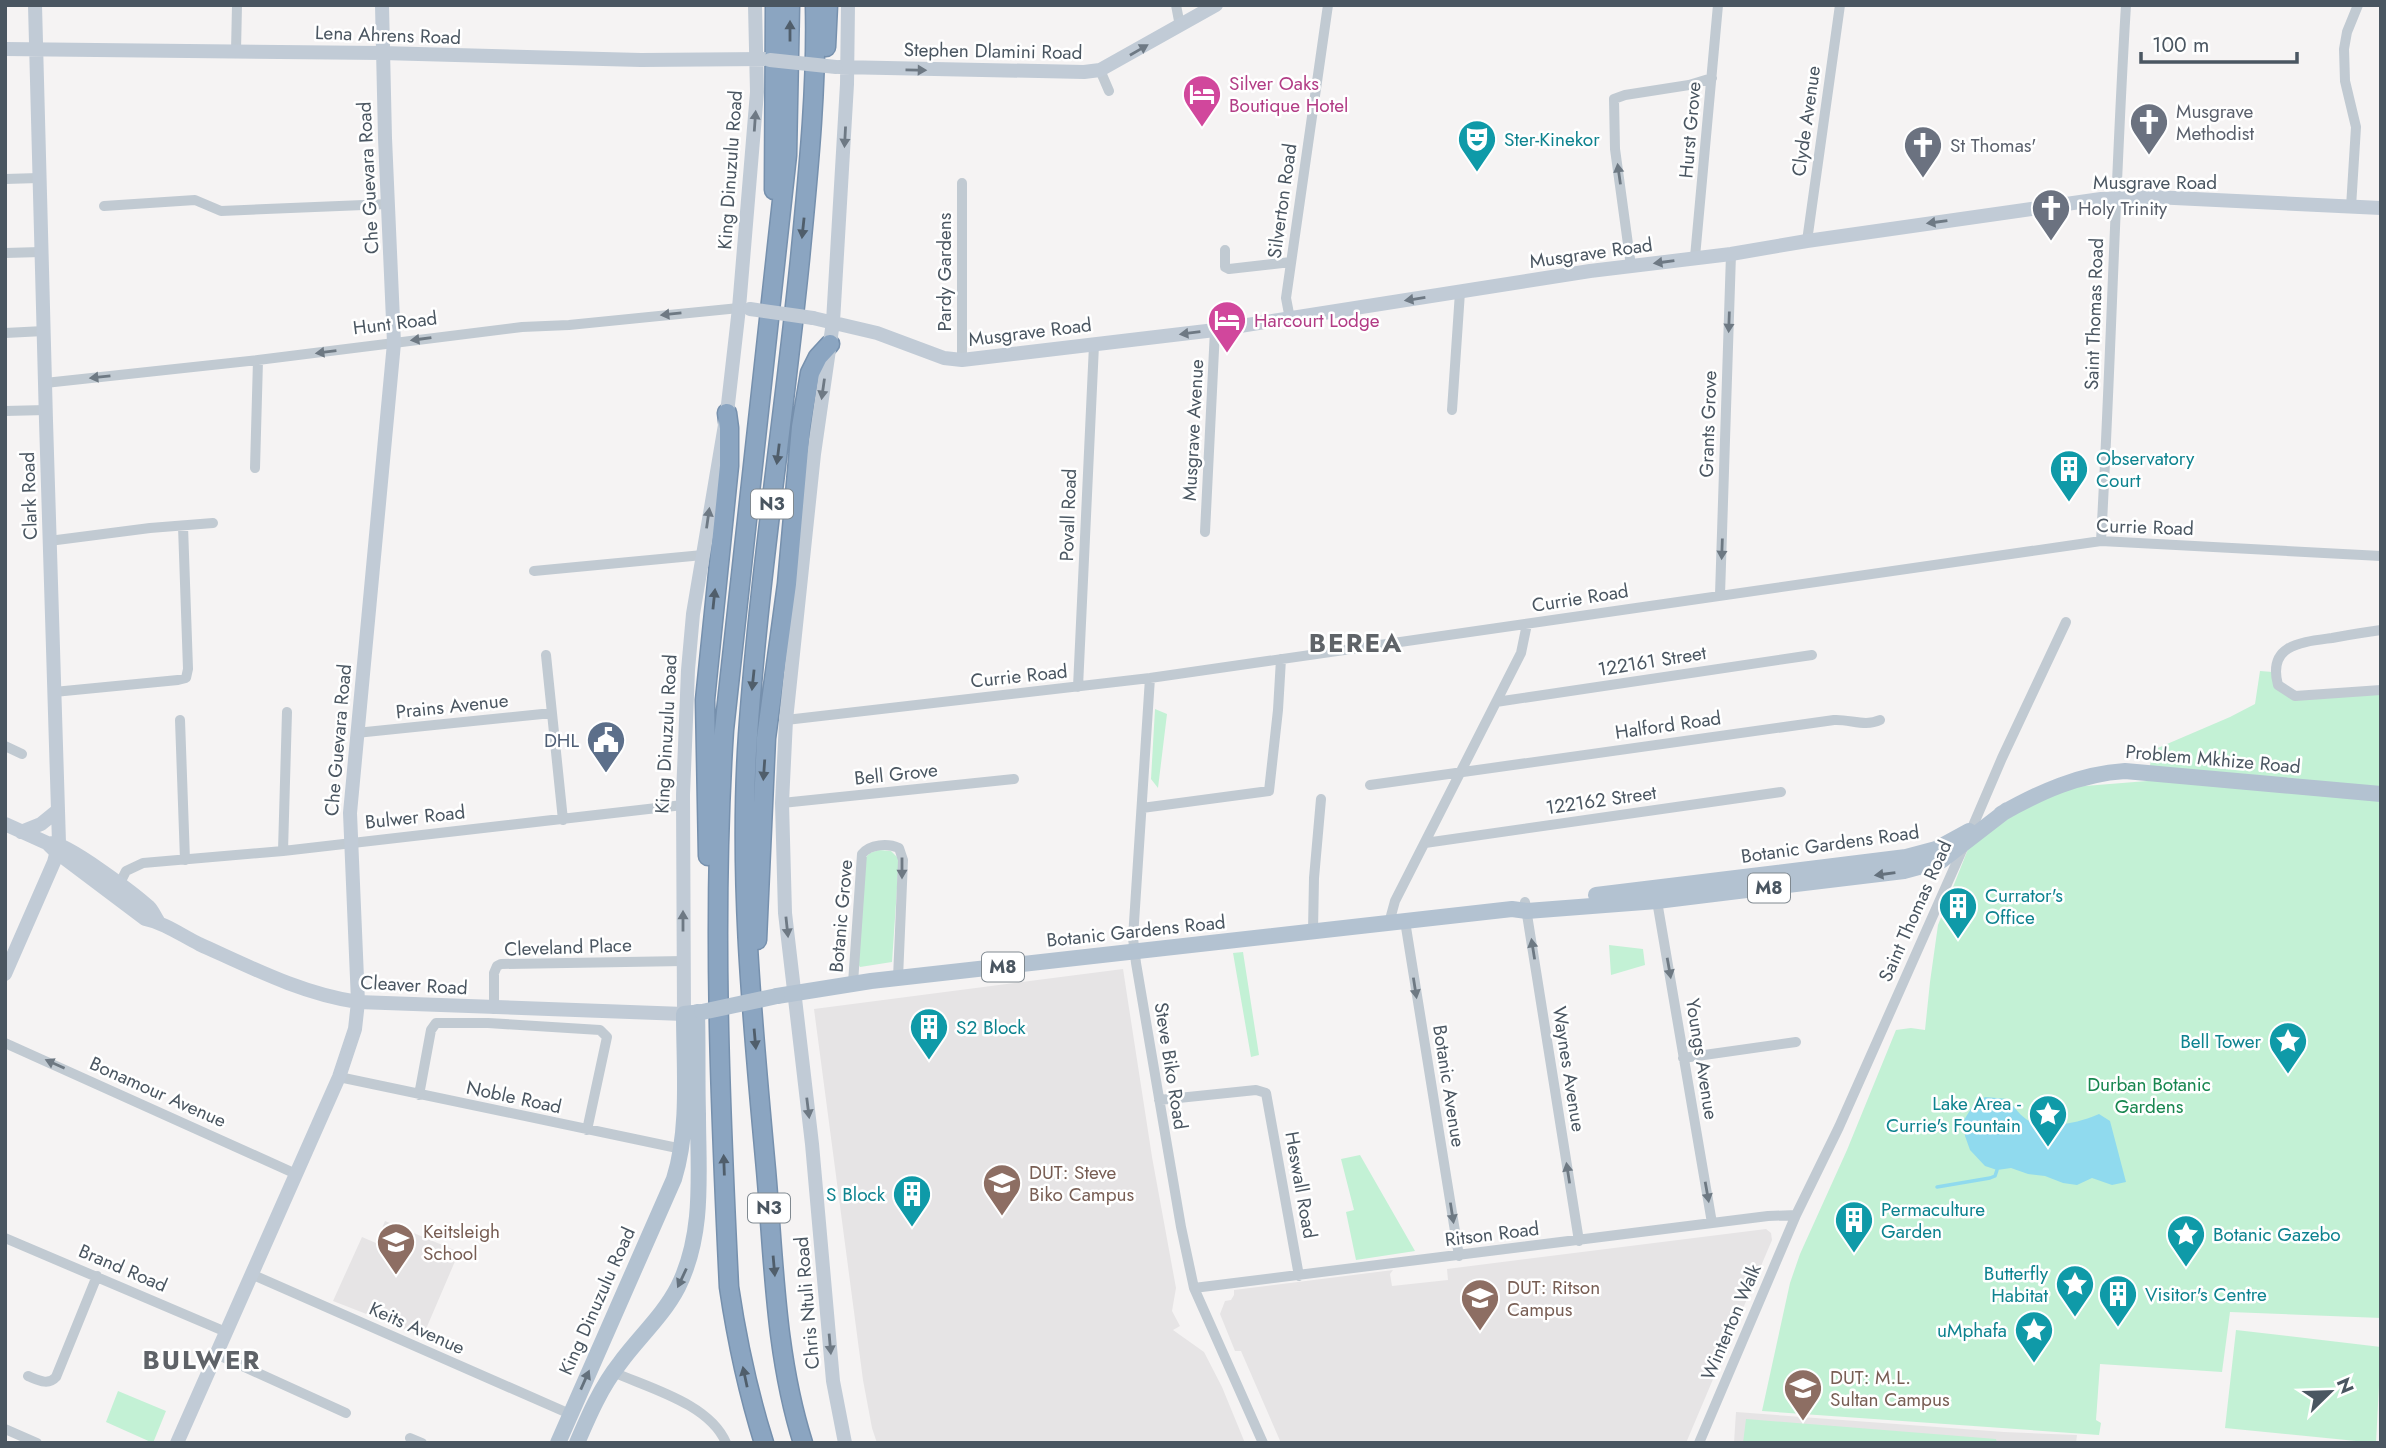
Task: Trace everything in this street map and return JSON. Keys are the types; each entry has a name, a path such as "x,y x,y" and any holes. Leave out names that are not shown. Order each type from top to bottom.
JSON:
{"highway":[{"path":"775,5 774,191 779,221"},
{"name":"N3","path":"764,1443 749,1395 729,1287 718,985 720,814 724,730 788,155 790,5"},
{"name":"N3","path":"803,1443 788,1389 780,1336 750,971 746,828 748,732 806,194 813,102 815,5"},
{"path":"806,194 817,150 828,5"},
{"path":"750,971 759,926 762,785 766,738 787,584 802,427 810,373 818,356 830,344"},
{"path":"718,985 710,938 705,700 729,466 727,413"}],"main road":[{"name":"Clark Road","path":"5,974 54,862 57,810 35,5"},
{"name":"Che Guevara Road","path":"177,1443 339,1077 355,1029 358,1002 349,813 394,343 382,5"},
{"name":"King Dinuzulu Road","path":"577,1443 613,1372 667,1305 682,1278 691,1255 698,1212 694,1013 684,961 683,805 688,670 693,614 745,308 751,183 764,59 755,5"},
{"path":"794,992 785,913 782,803 786,720 814,454 833,322 842,68 848,5"},
{"name":"Stephen Dlamini Road","path":"842,68 1084,72 1100,70 1216,5"},
{"name":"Lena Ahrens Road","path":"5,49 382,53 640,60 764,59 842,68"},
{"name":"Musgrave Road","path":"745,308 833,322 877,333 944,358 962,360 1215,330 1631,266 1731,254 2116,197 2381,208"},
{"name":"Problem Mkhize Road","path":"2007,810 2031,796 2062,784 2095,774 2125,771 2381,794"},
{"path":"21,832 41,824 57,810"},
{"name":"Botanic Gardens Road","path":"694,1013 853,983 1397,922 1906,857 1936,849 2007,810"},
{"name":"M8","path":"5,824 54,846"},
{"name":"Botanic Gardens Road","path":"1521,907 1657,901 1946,868 1973,829"},
{"name":"Cleaver Road","path":"54,846 119,885 151,909 158,922"},
{"name":"Cleaver Road","path":"54,846 145,919 158,922 182,936 324,996 358,1002 494,1009 694,1013"},
{"name":"Chris Ntuli Road","path":"794,992 812,1144 834,1381 845,1443"},
{"name":"King Dinuzulu Road","path":"558,1443 674,1179 682,1149 694,1013"}],"street":[{"path":"236,51 237,5"},
{"path":"1176,5 1180,26"},
{"name":"Silverton Road","path":"1290,318 1286,299 1328,5"},
{"name":"Hurst Grove","path":"1695,257 1718,5"},
{"name":"Clyde Avenue","path":"1807,241 1840,5"},
{"name":"Saint Thomas Road","path":"2101,541 2126,5"},
{"path":"2351,207 2356,127 2345,81 2344,49 2347,32 2358,5"},
{"path":"1100,70 1109,91"},
{"path":"1631,266 1615,149 1614,99 1712,78"},
{"path":"5,179 40,178"},
{"name":"Pardy Gardens","path":"962,183 962,360"},
{"path":"104,206 195,200 220,211 388,204"},
{"path":"1225,250 1225,267 1229,270 1291,262"},
{"path":"5,253 41,252"},
{"name":"Grants Grove","path":"1720,595 1731,254"},
{"path":"1452,410 1460,292"},
{"name":"Hunt Road","path":"45,383 522,327 569,326 745,308"},
{"name":"Musgrave Avenue","path":"1205,532 1215,330"},
{"path":"5,332 44,331"},
{"name":"Povall Road","path":"1078,687 1094,345"},
{"path":"255,468 258,360"},
{"path":"5,411 46,410"},
{"path":"49,541 213,523"},
{"path":"54,692 186,678 188,669 183,526"},
{"name":"Currie Road","path":"786,720 1150,678 2101,541 2381,556"},
{"path":"534,571 703,555"},
{"path":"1973,829 2066,622"},
{"name":"Botanic Avenue","path":"1458,1256 1395,901 1521,653 1527,624"},
{"path":"2381,630 2295,643 2283,652 2274,671 2278,685 2295,696 2381,690"},
{"path":"546,655 563,820"},
{"name":"122161 Street","path":"1496,702 1812,655"},
{"path":"1142,807 1267,792 1279,710 1281,659"},
{"name":"Steve Biko Road","path":"1150,678 1133,938 1135,952 1185,1250 1194,1288 1263,1443"},
{"path":"283,851 287,712"},
{"name":"Prains Avenue","path":"356,733 552,713"},
{"name":"Halford Road","path":"1370,785 1834,720 1847,719 1867,724 1880,720"},
{"path":"180,720 185,860"},
{"path":"5,746 22,754"},
{"name":"Bell Grove","path":"782,803 1014,779"},
{"name":"122162 Street","path":"1425,843 1781,792"},
{"path":"1313,931 1314,878 1321,799"},
{"name":"Bulwer Road","path":"119,885 130,867 143,863 283,851 683,805"},
{"name":"Botanic Grove","path":"853,983 862,854 869,848 890,845 899,848 903,860 898,978"},
{"name":"Saint Thomas Road","path":"1796,1215 1839,1127 1946,868"},
{"name":"Youngs Avenue","path":"1657,901 1712,1223"},
{"name":"Waynes Avenue","path":"1521,907 1579,1241"},
{"name":"Cleveland Place","path":"494,1009 494,973 501,964 684,961"},
{"path":"419,1095 431,1030 436,1023 600,1030 607,1037 587,1129"},
{"name":"Bonamour Avenue","path":"5,1042 296,1174"},
{"path":"1683,1058 1796,1042"},
{"name":"Noble Road","path":"339,1077 682,1149"},
{"name":"Heswall Road","path":"1159,1100 1256,1090 1266,1093 1299,1276"},
{"name":"Ritson Road","path":"1194,1288 1776,1215 1796,1215"},
{"name":"Winterton Walk","path":"1699,1443 1796,1215"},
{"name":"Brand Road","path":"5,1238 226,1332"},
{"name":"Keits Avenue","path":"251,1274 570,1414"},
{"path":"28,1376 45,1382 51,1382 56,1377 97,1276"},
{"path":"216,1354 346,1413"},
{"path":"613,1372 692,1406 718,1427 726,1443"},
{"path":"5,1429 37,1443"},
{"path":"410,1438 422,1443"}],"shaded area":[{"name":"DUT: Steve Biko Campus","path":"1123,969 1152,1157 1176,1288 1172,1311 1180,1326 1173,1330 1204,1352 1245,1443 877,1443 863,1380 814,1009"},
{"name":"Keitsleigh School","path":"385,1221 459,1252 423,1336 333,1301 362,1237 376,1243"},
{"name":"DUT: Ritson Campus","path":"1766,1229 1771,1233 1772,1240 1686,1443 1281,1443 1241,1351 1235,1351 1220,1314 1225,1301 1231,1300 1234,1295 1234,1290 1393,1270 1390,1274 1392,1286 1448,1280 1447,1269"},
{"name":"DUT: M.L. Sultan Campus","path":"1736,1412 2077,1435 2076,1443 1734,1443"}],"green space":[{"name":"Durban Botanic Gardens","path":"2260,671 2273,672 2284,692 2381,692 2381,1318 2230,1312 2222,1372 2100,1364 2096,1420 2101,1423 2099,1435 1762,1411 1790,1283 1800,1254 1847,1150 1896,1030 1925,1030 1938,925 1974,834 2060,788 2147,781 2153,750 2255,704"},
{"path":"1155,709 1167,714 1158,788 1151,779"},
{"path":"879,850 891,851 899,859 892,962 860,967 858,964 865,858"},
{"path":"1609,945 1643,949 1645,965 1611,975"},
{"path":"1243,952 1259,1055 1251,1057 1233,953"},
{"path":"1360,1155 1415,1251 1356,1260 1346,1212 1354,1210 1341,1159"},
{"path":"2236,1330 2381,1347 2376,1443 2225,1428"},
{"path":"118,1391 166,1411 153,1443 106,1422"},
{"name":"DUT: M.L. Sultan Campus","path":"1746,1419 1996,1439 1997,1443 1743,1443"}],"water":[{"path":"1985,1097 2008,1099 2027,1120 2039,1124 2067,1123 2099,1114 2110,1121 2126,1182 2112,1185 2092,1178 2077,1185 2011,1168 1997,1170 1985,1166 1970,1150 1965,1136 1964,1120 1972,1107"}],"waterway":[{"path":"1937,1187 1990,1178 1995,1176 1997,1170"}],"place":[{"name":"Silver Oaks Boutique Hotel","path":"1202,128"},
{"name":"Musgrave Methodist","path":"2149,156"},
{"name":"Ster-Kinekor","path":"1477,173"},
{"name":"St Thomas'","path":"1923,179"},
{"name":"Holy Trinity","path":"2051,242"},
{"name":"Harcourt Lodge","path":"1227,354"},
{"name":"Observatory Court","path":"2069,503"},
{"name":"DHL","path":"606,774"},
{"name":"Currator's Office","path":"1958,940"},
{"name":"S2 Block","path":"929,1061"},
{"name":"Bell Tower","path":"2288,1075"},
{"name":"Lake Area - Currie's Fountain","path":"2048,1148"},
{"name":"DUT: Steve Biko Campus","path":"1002,1217"},
{"name":"S Block","path":"912,1228"},
{"name":"Permaculture Garden","path":"1854,1254"},
{"name":"Botanic Gazebo","path":"2186,1268"},
{"name":"Keitsleigh School","path":"396,1276"},
{"name":"Butterfly Habitat","path":"2075,1318"},
{"name":"Visitor's Centre","path":"2118,1328"},
{"name":"DUT: Ritson Campus","path":"1480,1332"},
{"name":"uMphafa","path":"2034,1364"},
{"name":"DUT: M.L. Sultan Campus","path":"1803,1422"}],"district":[{"name":"BEREA","path":"1356,643"},
{"name":"BULWER","path":"202,1360"}]}
